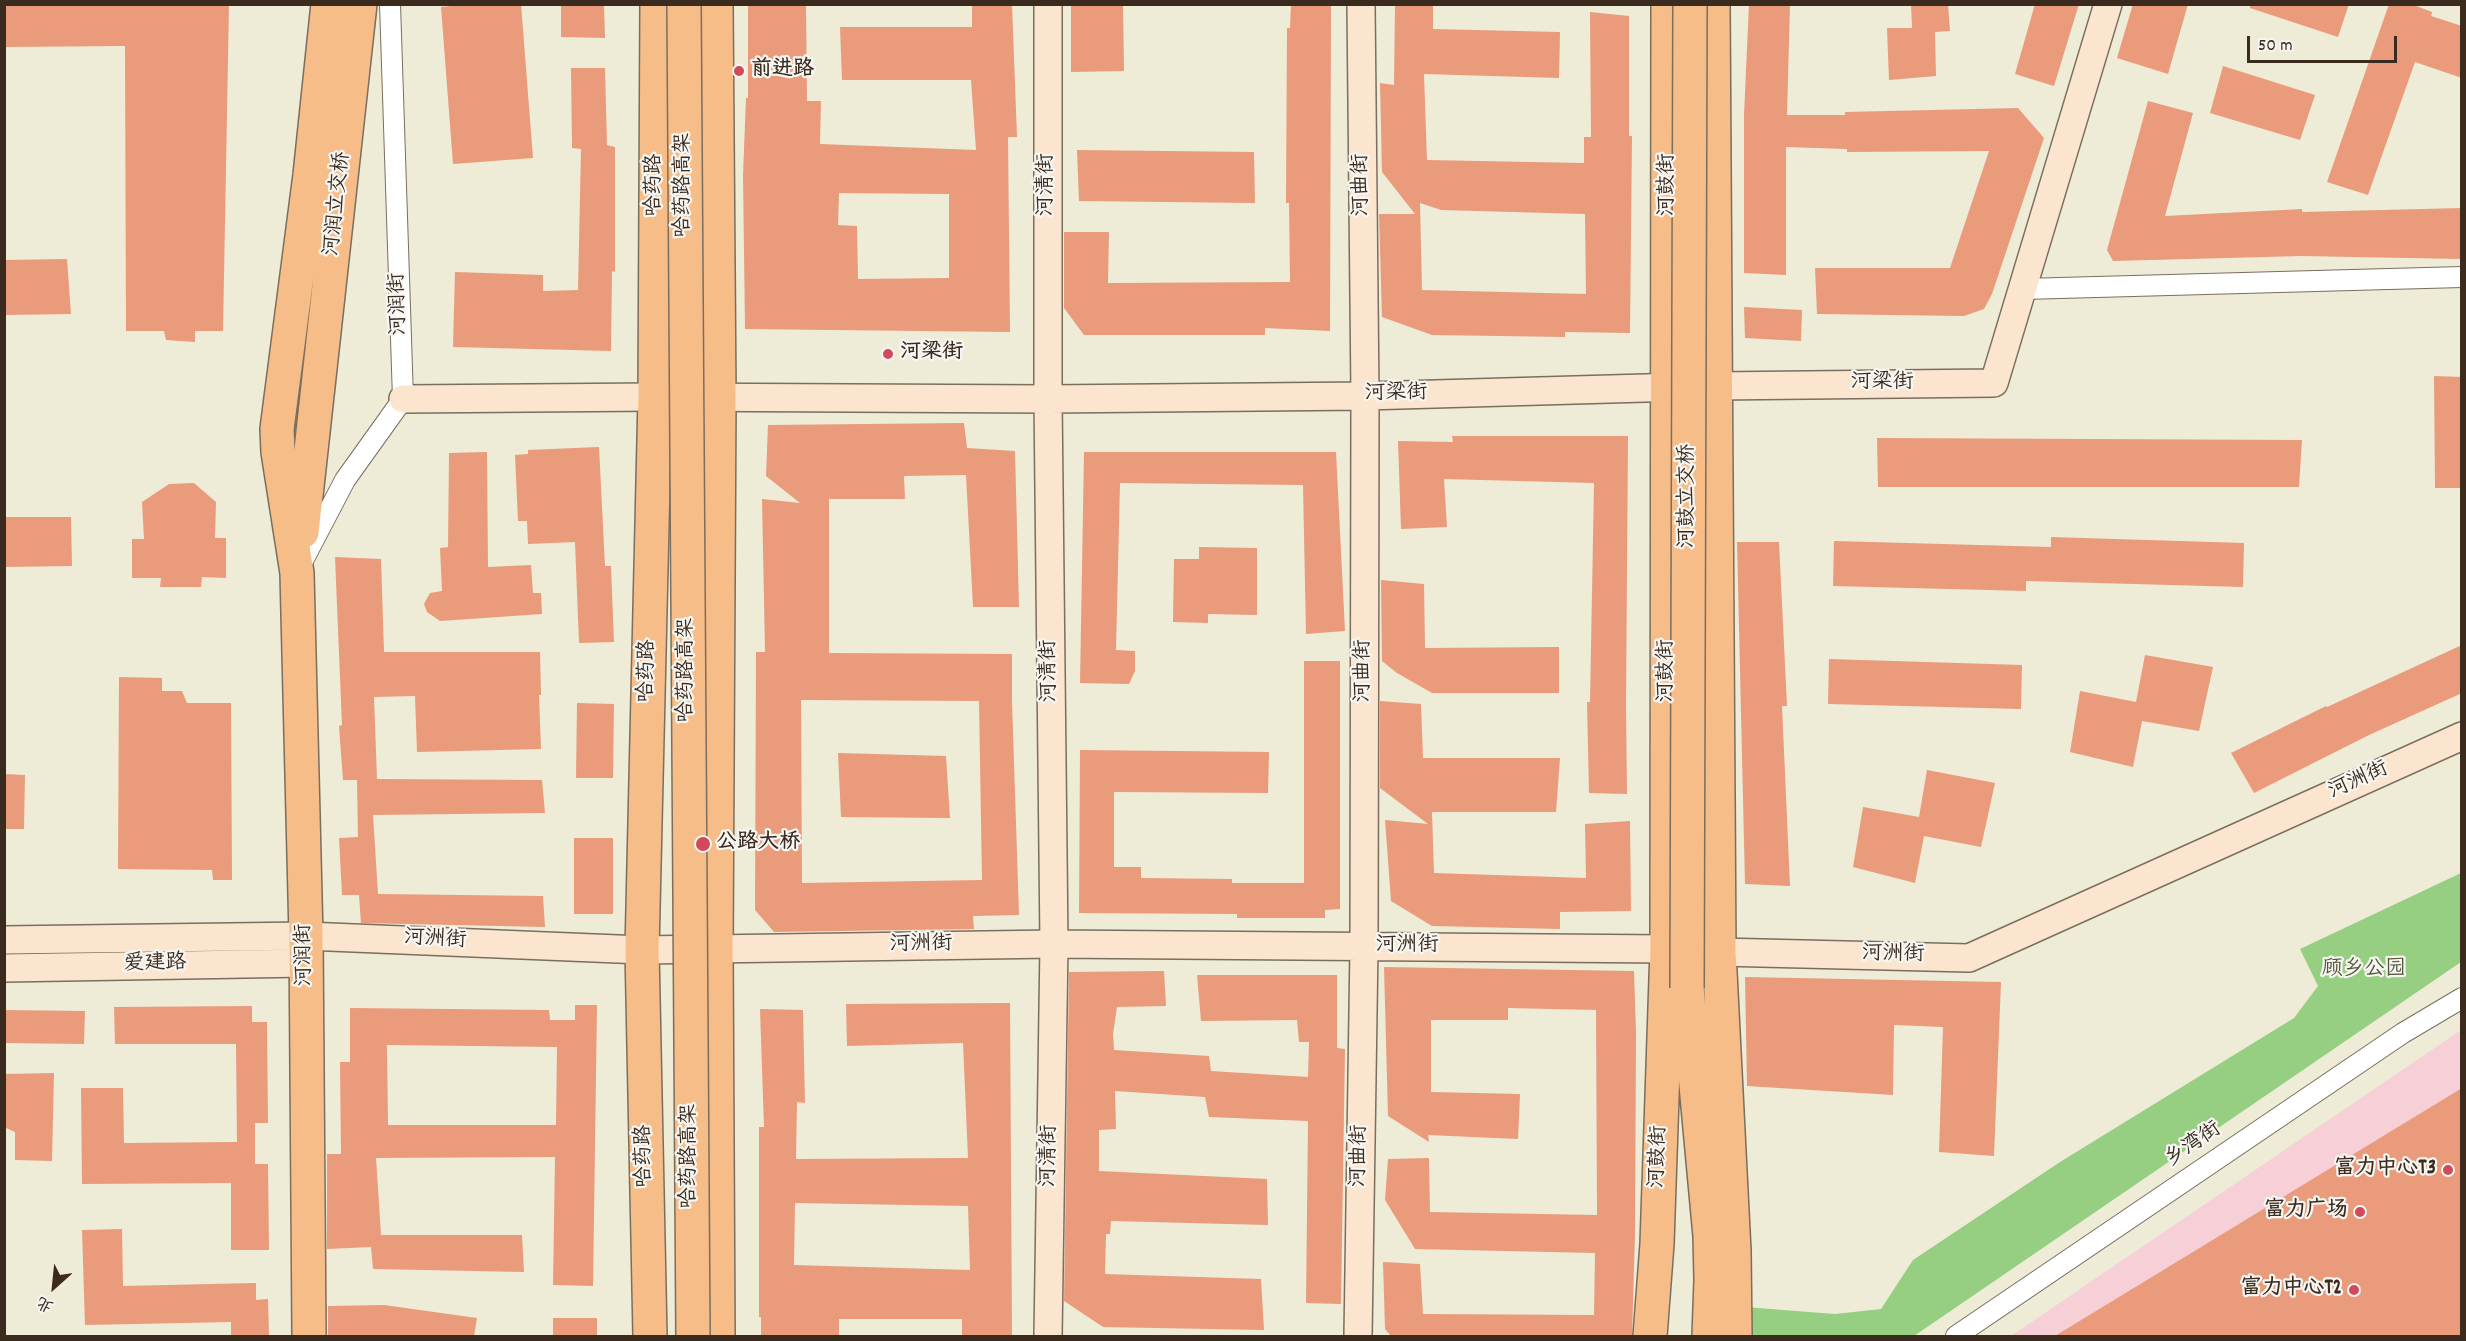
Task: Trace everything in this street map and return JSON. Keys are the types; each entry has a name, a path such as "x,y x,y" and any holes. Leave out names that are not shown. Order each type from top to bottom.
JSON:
{"highway":[{"name":"河润街","path":"309,1336 306,949 297,573 277,429 310,175 328,4"},
{"name":"河润立交桥","path":"297,573 360,4"},
{"name":"哈药路","path":"650,1336 642,950 655,397 657,4"},
{"name":"哈药路高架","path":"684,4 693,1336"},
{"path":"716,4 719,397 716,949 718,1336"},
{"name":"河鼓街","path":"1650,1336 1657,1244 1667,949 1668,4"},
{"name":"河鼓立交桥","path":"1687,988 1690,4"},
{"path":"1713,4 1719,952 1734,1251 1735,1336"},
{"path":"1668,1336 1675,1247 1687,988"},
{"path":"1687,988 1710,1236 1709,1336"}],"street":[{"name":"河润街","path":"297,573 345,480 403,399 390,4"},
{"name":"河清街","path":"1048,4 1048,399 1054,944 1048,1336"},
{"name":"河曲街","path":"1358,1336 1364,947 1365,396 1361,4"},
{"name":"河梁街","path":"403,399 655,397 1048,399 1365,396 1715,386 1994,383 2108,4"},
{"path":"2023,289 2462,277"},
{"name":"河洲街","path":"306,949 642,950 1054,944 1667,949 1969,958 2462,736"},
{"name":"爱建路","path":"4,940 306,949"},
{"name":"爱建路","path":"4,968 306,949"},
{"name":"乡湾街","path":"1956,1336 2403,1033 2462,998"}],"shaded area":[{"name":"富力广场","path":"2461,1030 2461,1336 2011,1336"}],"green space":[{"name":"顾乡公园","path":"2461,873 2461,962 1914,1336 1747,1336 1745,1307 1835,1314 1881,1309 1913,1260 2060,1162 2294,1018 2318,986 2300,949"}],"building":[{"path":"4,4 229,4 223,331 195,331 195,342 166,340 164,331 126,331 125,46 4,47"},
{"path":"470,4 521,4 533,158 453,164 441,7"},
{"path":"561,4 604,4 605,38 561,37"},
{"path":"748,4 806,4 807,101 821,101 820,144 976,150 971,80 842,80 840,27 972,27 972,4 1012,4 1017,137 1008,137 1010,332 745,329 743,175 746,98 748,98","holes":["839,193 949,194 949,278 858,279 857,226 838,225"]},
{"path":"1071,4 1123,4 1124,71 1071,72"},
{"path":"1291,4 1331,4 1330,331 1265,328 1265,335 1084,335 1064,308 1064,232 1109,232 1108,283 1290,282 1289,203 1286,203 1287,28 1290,28"},
{"path":"1395,4 1433,4 1433,29 1560,32 1559,78 1424,74 1427,160 1584,163 1584,137 1591,137 1590,12 1629,16 1629,136 1632,136 1630,333 1565,332 1565,337 1432,335 1382,317 1379,214 1415,214 1382,172 1380,83 1394,85","holes":["1420,203 1441,210 1585,214 1586,294 1422,290"]},
{"path":"1749,4 1790,4 1787,115 2018,108 2044,138 1992,294 1984,309 1964,316 1817,314 1815,268 1950,268 1989,151 1847,152 1847,149 1786,147 1786,275 1744,273 1744,115"},
{"path":"1911,4 1948,4 1950,31 1935,32 1936,76 1889,80 1887,28 1912,28"},
{"path":"2035,4 2079,4 2054,86 2015,74"},
{"path":"2133,4 2188,4 2168,74 2117,58"},
{"path":"2250,4 2349,4 2338,37 2250,8"},
{"path":"2389,4 2411,4 2432,12 2431,16 2462,26 2462,78 2415,62 2368,195 2327,182"},
{"path":"2223,66 2315,95 2300,140 2210,113"},
{"path":"571,68 605,68 607,145 615,147 615,272 612,271 611,351 453,347 455,272 543,275 543,291 578,290 581,149 572,148"},
{"path":"2148,101 2193,113 2165,216 2302,209 2302,212 2462,208 2462,259 2301,256 2113,261 2107,250"},
{"path":"1077,150 1254,152 1255,203 1079,201"},
{"path":"67,259 71,314 4,315 4,260"},
{"path":"1744,307 1802,310 1801,341 1745,338"},
{"path":"2434,376 2462,377 2462,488 2435,488"},
{"path":"964,423 967,448 1015,451 1019,607 973,607 966,475 904,476 905,499 829,499 829,653 1012,654 1019,915 973,916 974,929 774,932 755,910 756,652 765,652 762,499 800,503 766,476 768,425","holes":["801,700 979,701 982,880 802,883"]},
{"path":"1452,436 1628,436 1627,794 1589,793 1587,702 1590,702 1594,483 1444,479 1447,527 1401,529 1398,441 1453,442"},
{"path":"1877,438 2302,440 2299,487 1878,487"},
{"path":"599,447 605,566 611,566 614,642 579,643 575,542 528,544 527,521 518,521 515,455 528,454 528,450"},
{"path":"487,452 488,567 531,565 533,593 541,593 542,614 440,621 427,612 424,604 430,593 442,591 440,548 448,547 449,453"},
{"path":"1084,452 1336,452 1345,631 1306,634 1303,485 1120,483 1116,650 1135,651 1135,671 1129,684 1080,683"},
{"path":"194,483 216,502 215,538 226,538 226,578 202,577 201,587 160,587 161,578 132,578 132,539 144,539 142,502 169,484"},
{"path":"4,517 71,517 72,566 4,567"},
{"path":"2051,537 2244,543 2243,587 2026,581 2026,591 1833,586 1834,541 2051,547"},
{"path":"1737,542 1779,542 1787,706 1782,706 1790,886 1745,884"},
{"path":"1199,547 1257,548 1257,615 1208,614 1208,623 1173,622 1174,559 1199,559"},
{"path":"335,557 381,559 384,652 540,652 541,749 417,752 415,696 374,697 377,779 542,780 545,813 373,815 378,894 543,896 545,927 361,923 359,895 342,895 339,838 358,837 357,780 343,780 339,726 342,725"},
{"path":"1381,580 1424,584 1425,648 1559,647 1559,693 1432,693 1397,673 1382,661"},
{"path":"2462,645 2462,693 2369,735 2254,793 2231,753 2326,706"},
{"path":"2145,655 2213,667 2199,731 2142,721 2133,767 2070,752 2080,691 2136,702"},
{"path":"1829,659 2022,665 2021,709 1828,704"},
{"path":"1304,661 1340,661 1340,909 1325,910 1325,918 1237,918 1237,914 1079,913 1080,750 1269,752 1268,793 1114,792 1114,867 1141,867 1141,878 1232,879 1232,883 1304,883"},
{"path":"119,677 162,678 162,691 182,691 187,703 231,703 232,880 213,880 212,870 118,869"},
{"path":"1380,701 1421,704 1423,758 1560,758 1556,812 1432,812 1434,873 1586,878 1585,824 1630,821 1631,911 1560,912 1560,929 1432,926 1391,901 1385,820 1428,824 1380,788"},
{"path":"577,703 614,704 613,778 576,778"},
{"path":"838,753 946,756 950,818 841,817"},
{"path":"1927,770 1995,783 1981,847 1924,836 1915,883 1853,867 1863,807 1919,817"},
{"path":"4,774 25,775 24,829 4,829"},
{"path":"574,838 613,838 613,914 574,914"},
{"path":"1384,967 1634,971 1635,1235 1632,1336 1391,1336 1385,1329 1383,1262 1420,1264 1423,1314 1594,1315 1595,1253 1415,1249 1385,1200 1388,1159 1429,1158 1430,1212 1597,1215 1596,1010 1508,1008 1508,1020 1431,1020 1431,1092 1520,1094 1518,1139 1428,1135 1429,1142 1388,1116"},
{"path":"1164,971 1166,1006 1117,1007 1113,1034 1114,1050 1209,1056 1211,1071 1308,1077 1309,1042 1299,1042 1297,1020 1201,1021 1197,975 1337,975 1337,1048 1345,1049 1341,1304 1306,1303 1308,1121 1209,1117 1205,1097 1115,1091 1116,1129 1099,1130 1099,1171 1267,1179 1268,1225 1111,1221 1110,1234 1106,1234 1105,1274 1261,1279 1264,1330 1103,1327 1064,1301 1069,972"},
{"path":"1745,977 2001,982 1994,1156 1939,1152 1943,1027 1894,1025 1893,1095 1747,1086"},
{"path":"1010,1003 1012,1336 962,1336 962,1319 839,1319 839,1336 761,1336 761,1317 759,1317 759,1127 764,1127 760,1009 803,1010 805,1103 797,1102 796,1159 968,1158 963,1043 847,1046 846,1004","holes":["795,1203 968,1206 970,1270 794,1265"]},
{"path":"575,1005 597,1005 593,1286 553,1285 555,1157 376,1158 381,1235 522,1235 524,1272 373,1269 371,1247 327,1249 327,1154 341,1154 340,1062 350,1062 350,1008 549,1010 550,1020 575,1020","holes":["387,1045 557,1047 556,1125 388,1125"]},
{"path":"252,1006 252,1022 267,1022 268,1123 255,1123 255,1164 268,1164 269,1250 231,1250 231,1183 82,1184 81,1088 123,1088 124,1143 237,1142 236,1044 115,1044 114,1007"},
{"path":"4,1010 85,1011 84,1044 4,1043"},
{"path":"54,1073 52,1161 15,1160 15,1132 4,1127 4,1074"},
{"name":"富力广场","path":"2462,1088 2462,1336 2055,1336"},
{"path":"122,1229 123,1286 256,1283 256,1300 268,1299 269,1336 231,1336 231,1322 85,1325 82,1230"},
{"path":"384,1305 477,1318 474,1336 328,1336 328,1306"},
{"path":"553,1318 597,1318 597,1336 553,1336"}],"place":[{"name":"前进路","path":"739,71"},
{"name":"河梁街","path":"888,354"},
{"name":"公路大桥","path":"703,844"},
{"name":"富力中心T3","path":"2448,1170"},
{"name":"富力广场","path":"2360,1212"},
{"name":"富力中心T2","path":"2354,1290"}]}
